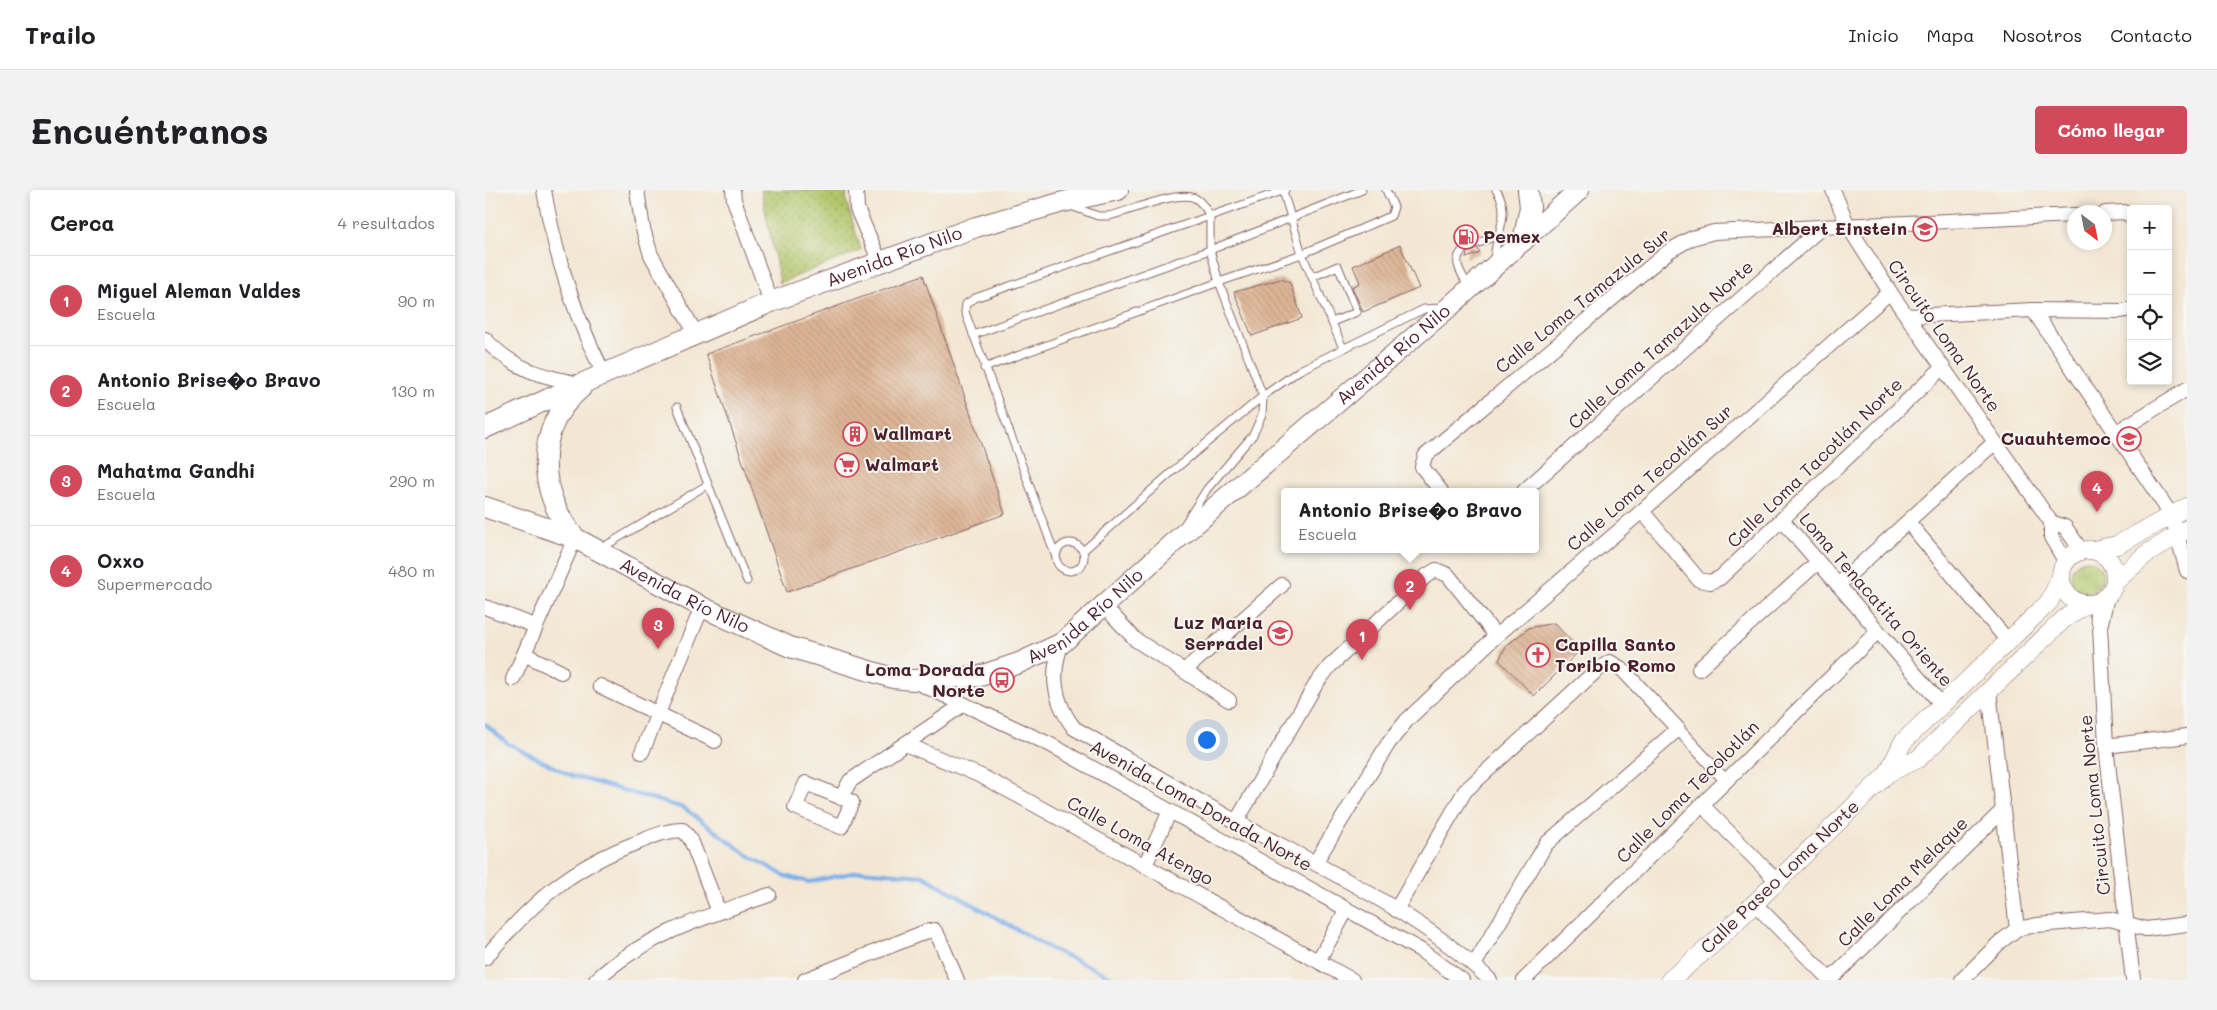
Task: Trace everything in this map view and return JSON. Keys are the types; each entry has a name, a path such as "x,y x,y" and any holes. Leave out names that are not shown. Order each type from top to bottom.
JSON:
{"main road":[{"name":"Avenida Río Nilo","path":"485,428 581,384 771,302 976,228 1063,202 1118,190"},
{"path":"1523,241 1530,207 1528,190"},
{"name":"Avenida Río Nilo","path":"487,504 575,538 702,607 790,647 843,665 893,678 913,680 980,676 1019,664 1062,643 1174,542 1448,308 1579,190"},
{"path":"575,538 560,518 549,495 545,470 546,446 553,422 566,402 583,386 604,374"}],"street":[{"path":"545,190 557,253 566,284 589,345 604,374"},
{"path":"637,190 643,229 651,255 696,334"},
{"path":"733,190 734,200 771,302"},
{"path":"856,190 857,209 880,262"},
{"name":"Circuito Loma Norte","path":"1833,190 1848,226 1890,292 2051,522 2051,537 2065,561"},
{"path":"2112,213 2127,214"},
{"name":"Calle Loma Tamazula Sur","path":"1439,488 1422,466 1422,460 1669,251 1691,238 1714,232 2067,215"},
{"name":"Calle Loma Tamazula Norte","path":"1527,488 1822,227"},
{"name":"Calle Loma Tecotlán Sur","path":"1315,863 1388,744 1407,720 1496,636 1642,512 1890,292"},
{"path":"1907,316 2033,310 2127,310"},
{"path":"2033,310 2115,433 2180,511 2187,571"},
{"path":"485,339 509,361 527,372 546,378 581,384"},
{"name":"Calle Loma Tacotlán Norte","path":"1642,512 1699,580 1710,582 1720,578 1943,367"},
{"path":"2115,433 2187,389"},
{"path":"1838,585 1995,442"},
{"path":"2087,550 2108,558 2116,573 2100,597 2076,602 2068,596 2061,579 2065,561 2087,550 2117,545 2180,511"},
{"name":"Loma Tenacatita Oriente","path":"1782,520 1942,705"},
{"path":"1908,522 2008,641"},
{"name":"Circuito Loma Norte","path":"2051,522 2065,527 2087,550"},
{"name":"Calle Paseo Loma Norte","path":"1670,980 1715,942 1888,773 1918,759 2064,619 2100,597 2140,559 2182,532"},
{"path":"513,679 575,538"},
{"path":"1699,669 1818,562"},
{"path":"1236,822 1329,667 1426,576 1436,570 1448,575 1496,636"},
{"name":"Calle Paseo Loma Norte","path":"1888,773 1903,742 2049,602 2061,579"},
{"path":"1184,671 1282,585"},
{"name":"Circuito Loma Norte","path":"2100,597 2107,746 2133,980"},
{"path":"1103,606 1137,640 1229,700"},
{"path":"485,607 535,626"},
{"path":"642,752 702,607"},
{"name":"Calle Loma Tecolotlán","path":"1524,980 1878,631"},
{"name":"Avenida Loma Dorada Norte","path":"1062,643 1056,662 1055,683 1059,702 1074,728 1236,822 1315,863 1396,910 1474,965 1490,980"},
{"path":"524,654 561,672"},
{"path":"1396,910 1465,791 1597,670 1610,662 1622,668 1726,781"},
{"name":"Avenida Loma Dorada Norte","path":"913,680 1051,745 1420,950 1461,980"},
{"path":"601,686 715,742"},
{"path":"1989,691 2017,929"},
{"path":"841,798 850,782 964,704"},
{"path":"1474,965 1546,844 1678,729"},
{"path":"2107,746 2187,736"},
{"name":"Calle Loma Atengo","path":"905,744 981,776 1352,980"},
{"path":"1702,805 1777,882"},
{"path":"1145,865 1170,811"},
{"name":"Calle Loma Melaque","path":"1830,980 2002,811"},
{"path":"485,958 515,922 548,891 587,865 661,833 683,830 691,840 719,912"},
{"path":"596,980 617,961 650,940 719,912 769,895"},
{"path":"1755,904 1830,980"},
{"path":"1318,961 1347,909"},
{"path":"1962,980 2000,942 2017,929 2037,924 2110,920 2145,928 2187,924"},
{"path":"805,980 933,930 939,938 957,980"}],"lane":[{"path":"973,335 1210,250 1291,216 1362,190"},
{"path":"984,368 1219,282 1302,254 1391,216 1394,207 1386,190"},
{"path":"1494,266 1494,251 1503,219 1504,208 1502,198 1496,190"},
{"path":"1055,557 1061,546 1069,542 1078,545 1083,551 1084,556 1081,566 1073,571 1063,570 1055,557 984,368 965,312 966,304 975,298 1284,191 1302,254 1343,348"},
{"path":"1063,202 1098,216 1108,216 1176,195 1188,195 1202,204 1210,216 1210,250 1219,282 1263,396 1262,415 1253,435 1197,502 1174,542"},
{"path":"1476,244 1498,235"},
{"path":"1463,250 1457,259 1457,265 1470,288"},
{"path":"1312,277 1338,266 1357,312 1332,322"},
{"path":"1083,551 1211,438 1299,370 1424,309 1448,308"},
{"path":"677,407 747,581"},
{"path":"598,550 707,484"}],"green space":[{"path":"761,190 847,190 846,200 861,250 780,283"},
{"path":"2087,560 2098,565 2103,576 2098,587 2087,592 2076,587 2071,576 2076,565"}],"building":[{"name":"Pemex","path":"1470,227 1474,239 1471,246 1478,249 1480,253 1466,258 1468,248 1462,245 1457,231"},
{"path":"1400,245 1419,288 1363,312 1352,287 1360,283 1353,266"},
{"name":"Wallmart","path":"923,275 1005,514 787,592 706,354"},
{"path":"1281,279 1290,283 1302,318 1252,336 1234,292"},
{"name":"Capilla Santo Toribio Romo","path":"1554,623 1580,650 1534,696 1499,660 1506,646 1529,628"}],"waterway":[{"path":"485,724 507,743 570,775 684,808 746,854 785,876 809,882 861,871 923,876 1051,949 1119,980"}],"place":[{"name":"Albert Einstein","path":"1925,229"},
{"name":"Pemex","path":"1466,237"},
{"name":"Wallmart","path":"855,434"},
{"name":"Cuauhtemoc","path":"2129,439"},
{"name":"Walmart","path":"847,465"},
{"name":"Oxxo","path":"2097,512"},
{"name":"Antonio Brise�o Bravo","path":"1410,610"},
{"name":"Luz Maria Serradel","path":"1280,633"},
{"name":"Mahatma Gandhi","path":"658,649"},
{"name":"Capilla Santo Toribio Romo","path":"1538,655"},
{"name":"Miguel Aleman Valdes","path":"1362,660"},
{"name":"Loma Dorada Norte","path":"1002,680"}]}
